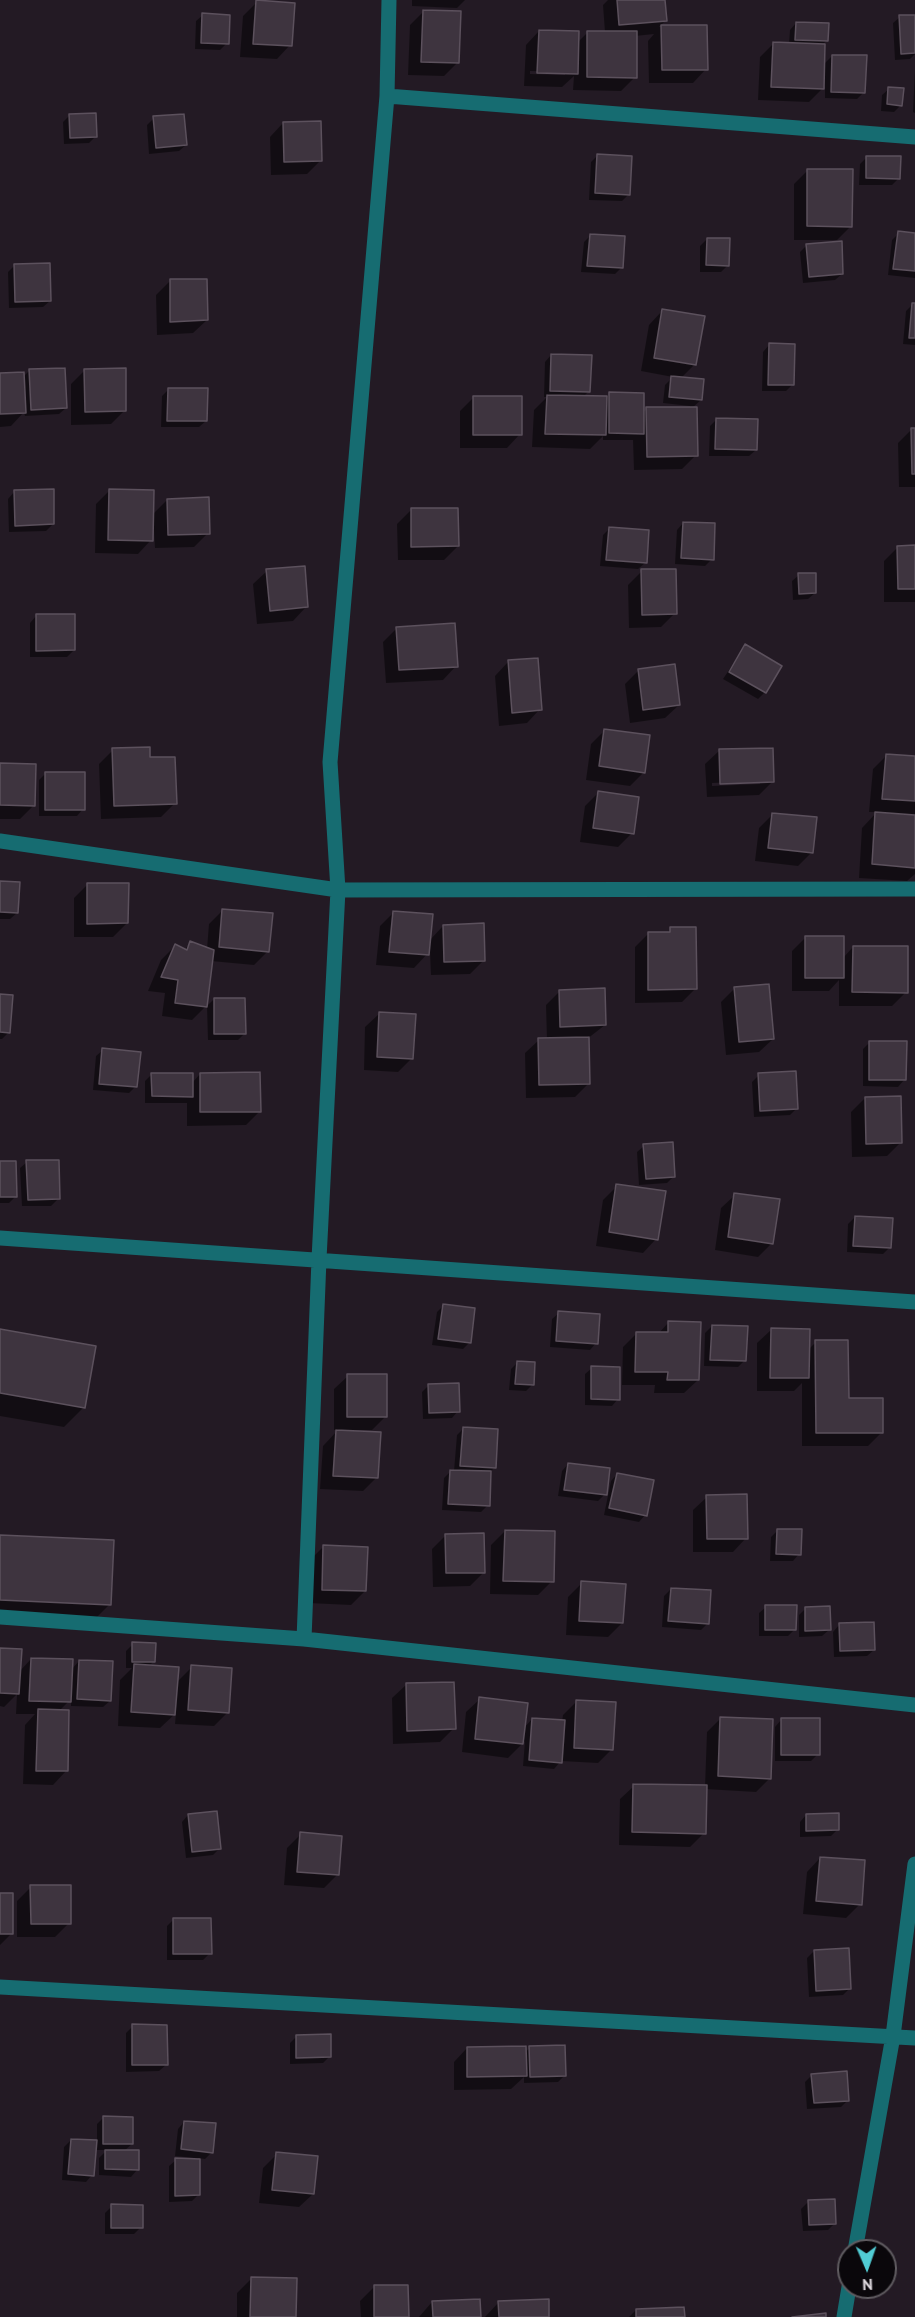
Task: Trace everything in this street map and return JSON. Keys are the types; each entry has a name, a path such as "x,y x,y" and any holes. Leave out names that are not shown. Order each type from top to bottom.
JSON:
{"street":[{"path":"304,1639 319,1259 338,890 330,762 387,96 389,0"},
{"path":"387,96 915,137"},
{"path":"0,840 338,890 915,889"},
{"path":"0,1238 915,1302"},
{"path":"0,1617 304,1639 915,1705"},
{"path":"857,2239 893,2036 915,1864"},
{"path":"0,1987 915,2038"},
{"path":"844,2317 847,2299"}],"building":[{"path":"256,0 295,3 292,46 253,44"},
{"path":"617,0 665,0 667,21 619,25"},
{"path":"423,10 461,11 459,63 421,62"},
{"path":"202,13 230,15 229,44 201,43"},
{"path":"899,15 915,15 915,53 901,54"},
{"path":"796,22 829,23 828,41 795,40"},
{"path":"661,25 707,25 708,70 662,70"},
{"path":"539,30 579,31 578,74 537,73"},
{"path":"587,31 637,31 637,78 587,77"},
{"path":"773,42 825,44 824,89 771,87"},
{"path":"832,55 867,55 865,93 831,92"},
{"path":"888,87 904,88 902,106 887,104"},
{"path":"96,113 97,137 70,138 69,114"},
{"path":"184,114 187,145 156,148 153,116"},
{"path":"321,121 322,161 284,162 283,122"},
{"path":"597,154 632,156 630,195 595,193"},
{"path":"866,156 901,156 900,179 866,178"},
{"path":"807,169 853,169 852,227 807,226"},
{"path":"898,231 915,233 915,271 893,269"},
{"path":"590,234 625,236 623,268 587,266"},
{"path":"707,238 730,238 729,266 706,265"},
{"path":"842,241 843,274 809,277 806,244"},
{"path":"50,263 51,301 15,302 14,264"},
{"path":"170,279 207,279 208,320 170,322"},
{"path":"912,303 915,303 915,338 909,338"},
{"path":"662,309 705,316 696,365 654,358"},
{"path":"769,343 795,344 794,385 768,385"},
{"path":"551,354 592,355 590,392 550,391"},
{"path":"65,368 67,408 31,410 29,369"},
{"path":"126,368 126,411 85,412 84,369"},
{"path":"24,372 26,413 0,414 0,373"},
{"path":"671,376 704,379 702,400 669,397"},
{"path":"168,388 208,388 207,421 167,421"},
{"path":"609,392 644,393 644,434 609,433"},
{"path":"547,395 607,396 606,435 545,434"},
{"path":"473,396 522,396 522,435 473,435"},
{"path":"646,407 697,407 698,456 647,457"},
{"path":"716,418 758,419 757,450 715,449"},
{"path":"911,428 915,428 915,474 912,474"},
{"path":"54,489 54,524 15,526 14,490"},
{"path":"109,489 154,490 153,541 108,540"},
{"path":"209,497 210,534 168,535 167,499"},
{"path":"411,508 458,508 459,546 411,547"},
{"path":"683,522 715,523 714,560 681,558"},
{"path":"609,527 649,530 647,563 606,560"},
{"path":"915,545 915,589 898,589 897,546"},
{"path":"305,566 308,607 270,611 266,569"},
{"path":"641,569 676,569 677,614 642,615"},
{"path":"798,573 816,573 816,593 799,594"},
{"path":"36,614 75,614 75,650 36,651"},
{"path":"455,623 458,667 399,670 396,627"},
{"path":"745,644 782,666 766,693 729,672"},
{"path":"538,658 542,710 512,713 508,660"},
{"path":"675,664 680,705 643,710 638,669"},
{"path":"604,729 650,735 645,773 599,766"},
{"path":"150,747 150,757 175,757 177,804 114,806 112,748"},
{"path":"773,748 774,782 720,784 719,749"},
{"path":"886,754 915,756 915,801 882,799"},
{"path":"0,763 36,764 35,806 0,805"},
{"path":"45,772 85,772 85,810 45,810"},
{"path":"598,791 639,797 634,834 593,828"},
{"path":"875,812 915,815 915,868 872,864"},
{"path":"772,813 817,817 813,853 768,848"},
{"path":"0,881 20,882 18,913 0,912"},
{"path":"87,883 129,883 128,923 87,924"},
{"path":"222,909 273,913 269,952 219,947"},
{"path":"393,911 433,914 429,955 389,952"},
{"path":"484,923 485,961 444,962 443,925"},
{"path":"670,927 696,927 697,989 648,990 648,932 670,932"},
{"path":"805,936 844,936 844,978 805,978"},
{"path":"190,941 214,950 207,1007 175,1003 178,980 161,977 175,944 187,950"},
{"path":"853,946 908,946 908,993 852,992"},
{"path":"769,984 774,1039 739,1042 734,987"},
{"path":"605,988 606,1025 560,1027 559,990"},
{"path":"0,994 13,995 10,1033 0,1032"},
{"path":"214,998 245,998 246,1034 214,1034"},
{"path":"379,1012 416,1014 413,1059 377,1057"},
{"path":"589,1037 590,1084 539,1085 538,1038"},
{"path":"869,1041 907,1041 906,1080 869,1080"},
{"path":"102,1048 141,1052 137,1087 99,1084"},
{"path":"796,1071 798,1109 760,1111 758,1073"},
{"path":"260,1072 261,1112 200,1112 200,1073"},
{"path":"151,1073 193,1073 193,1097 152,1096"},
{"path":"901,1096 902,1143 866,1144 865,1097"},
{"path":"673,1142 675,1177 646,1179 643,1144"},
{"path":"26,1160 59,1160 60,1199 28,1200"},
{"path":"0,1161 16,1161 17,1197 0,1197"},
{"path":"616,1184 666,1191 658,1240 609,1232"},
{"path":"734,1193 780,1199 773,1244 728,1237"},
{"path":"855,1216 893,1218 891,1248 853,1246"},
{"path":"443,1304 475,1308 471,1343 438,1339"},
{"path":"558,1311 600,1314 598,1344 556,1341"},
{"path":"668,1321 701,1322 699,1380 667,1380 668,1372 635,1372 636,1332 668,1332"},
{"path":"712,1325 748,1326 746,1361 710,1360"},
{"path":"771,1328 810,1329 809,1378 770,1378"},
{"path":"0,1329 96,1346 85,1408 0,1393"},
{"path":"815,1340 848,1340 849,1398 883,1398 883,1433 816,1433"},
{"path":"517,1361 535,1362 534,1385 515,1384"},
{"path":"591,1366 620,1367 620,1400 591,1399"},
{"path":"347,1374 387,1374 387,1417 347,1417"},
{"path":"459,1383 460,1412 429,1413 428,1384"},
{"path":"463,1427 498,1429 496,1468 460,1466"},
{"path":"336,1430 381,1432 378,1478 333,1476"},
{"path":"568,1463 610,1468 607,1495 564,1490"},
{"path":"450,1470 491,1471 490,1506 448,1504"},
{"path":"617,1473 654,1480 647,1516 609,1508"},
{"path":"747,1494 748,1539 707,1539 706,1495"},
{"path":"777,1529 802,1529 801,1555 776,1554"},
{"path":"505,1530 555,1531 554,1582 503,1581"},
{"path":"484,1533 485,1573 446,1573 445,1534"},
{"path":"0,1535 114,1540 111,1605 0,1600"},
{"path":"323,1545 368,1547 366,1591 322,1590"},
{"path":"581,1581 626,1584 623,1623 579,1621"},
{"path":"671,1588 711,1590 709,1624 668,1621"},
{"path":"765,1605 797,1605 796,1630 765,1630"},
{"path":"830,1606 831,1630 805,1631 805,1607"},
{"path":"874,1622 875,1650 840,1651 839,1623"},
{"path":"132,1642 156,1643 155,1662 132,1662"},
{"path":"0,1648 22,1649 19,1694 0,1693"},
{"path":"31,1658 73,1659 71,1702 29,1701"},
{"path":"79,1660 113,1661 111,1701 77,1699"},
{"path":"134,1664 179,1667 175,1715 131,1712"},
{"path":"191,1665 232,1668 229,1713 188,1710"},
{"path":"454,1682 456,1729 407,1731 406,1683"},
{"path":"479,1697 528,1703 523,1744 475,1739"},
{"path":"576,1700 616,1702 613,1750 574,1748"},
{"path":"38,1709 69,1710 68,1771 36,1771"},
{"path":"720,1717 773,1719 771,1779 718,1776"},
{"path":"532,1718 565,1720 562,1763 529,1760"},
{"path":"781,1718 820,1718 820,1755 781,1755"},
{"path":"633,1784 707,1785 706,1834 632,1832"},
{"path":"217,1811 221,1849 192,1852 188,1814"},
{"path":"839,1813 839,1830 806,1831 806,1814"},
{"path":"300,1832 342,1836 339,1875 297,1872"},
{"path":"820,1857 865,1860 862,1905 816,1901"},
{"path":"30,1885 71,1885 71,1924 31,1924"},
{"path":"0,1893 13,1893 13,1934 0,1934"},
{"path":"173,1918 211,1918 212,1954 173,1954"},
{"path":"849,1948 851,1989 816,1991 814,1950"},
{"path":"132,2024 167,2025 168,2065 132,2065"},
{"path":"331,2034 331,2057 296,2058 296,2035"},
{"path":"565,2045 566,2076 530,2077 529,2046"},
{"path":"526,2046 527,2076 467,2077 467,2047"},
{"path":"847,2071 849,2101 814,2103 811,2074"},
{"path":"103,2116 133,2117 133,2144 103,2144"},
{"path":"184,2121 216,2123 213,2153 181,2149"},
{"path":"71,2139 97,2140 94,2176 68,2174"},
{"path":"105,2150 139,2150 139,2170 105,2169"},
{"path":"276,2152 318,2156 314,2194 272,2190"},
{"path":"175,2158 200,2159 200,2195 175,2196"},
{"path":"835,2199 836,2224 809,2225 808,2200"},
{"path":"111,2204 143,2205 143,2228 111,2228"},
{"path":"251,2277 297,2278 296,2317 250,2317"},
{"path":"374,2285 408,2285 409,2317 374,2317"},
{"path":"480,2299 481,2317 433,2317 432,2301"},
{"path":"549,2299 549,2317 499,2317 498,2301"},
{"path":"684,2307 685,2317 636,2317 636,2309"},
{"path":"826,2313 826,2317 792,2317"}]}
